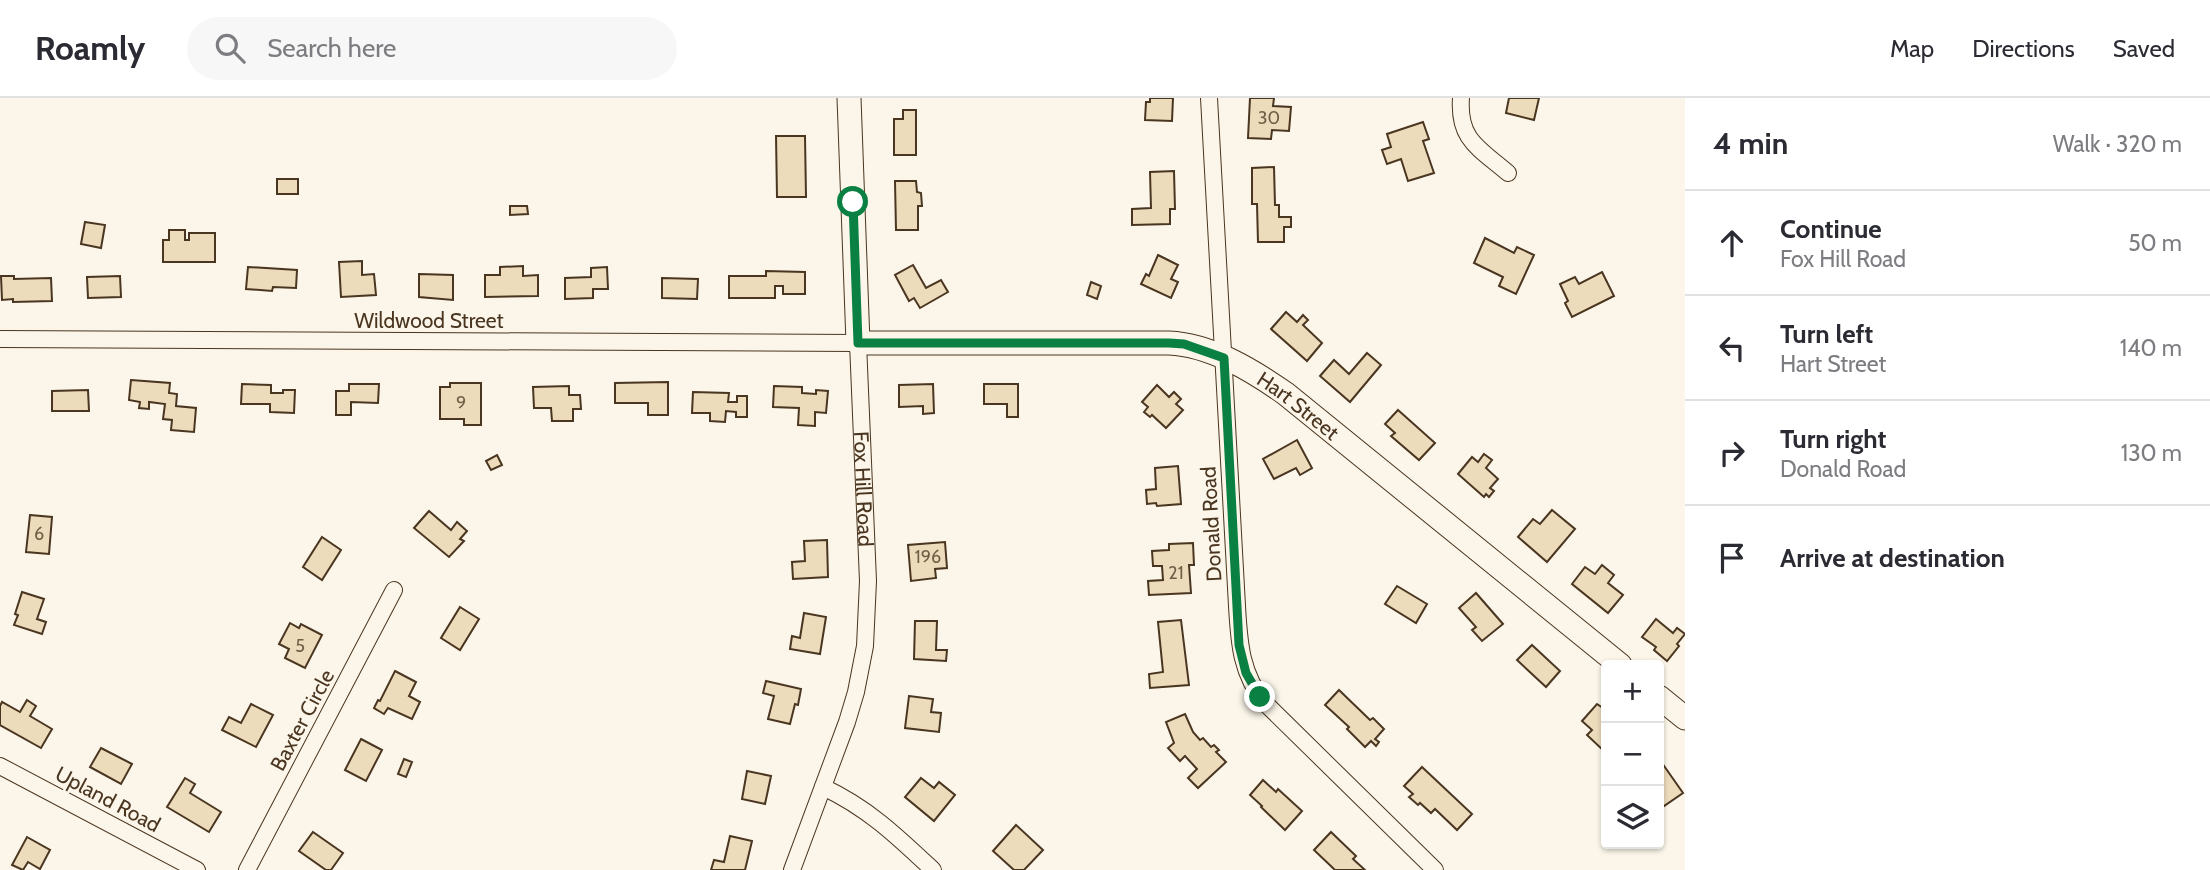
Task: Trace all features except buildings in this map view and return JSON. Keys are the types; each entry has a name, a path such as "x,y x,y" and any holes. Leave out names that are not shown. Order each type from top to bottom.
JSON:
{"street":[{"name":"Fox Hill Road","path":"792,870 856,692 865,646 868,581 849,98"},
{"name":"Donald Road","path":"1209,98 1239,645 1246,673 1254,690 1266,704 1435,870"},
{"path":"1461,98 1461,121 1468,138 1508,173"},
{"name":"Wildwood Street","path":"0,339 858,343"},
{"name":"Hart Street","path":"858,343 1169,343 1184,344 1224,358 1256,374 1286,394 1614,660"},
{"name":"Baxter Circle","path":"247,870 394,590"},
{"path":"1664,701 1685,718"},
{"name":"Upland Road","path":"0,766 197,870"},
{"path":"823,787 847,798 867,812 933,870"}],"route":[{"path":"853,202 858,343 1169,343 1184,344 1224,358 1239,645 1246,673 1260,697"}]}
